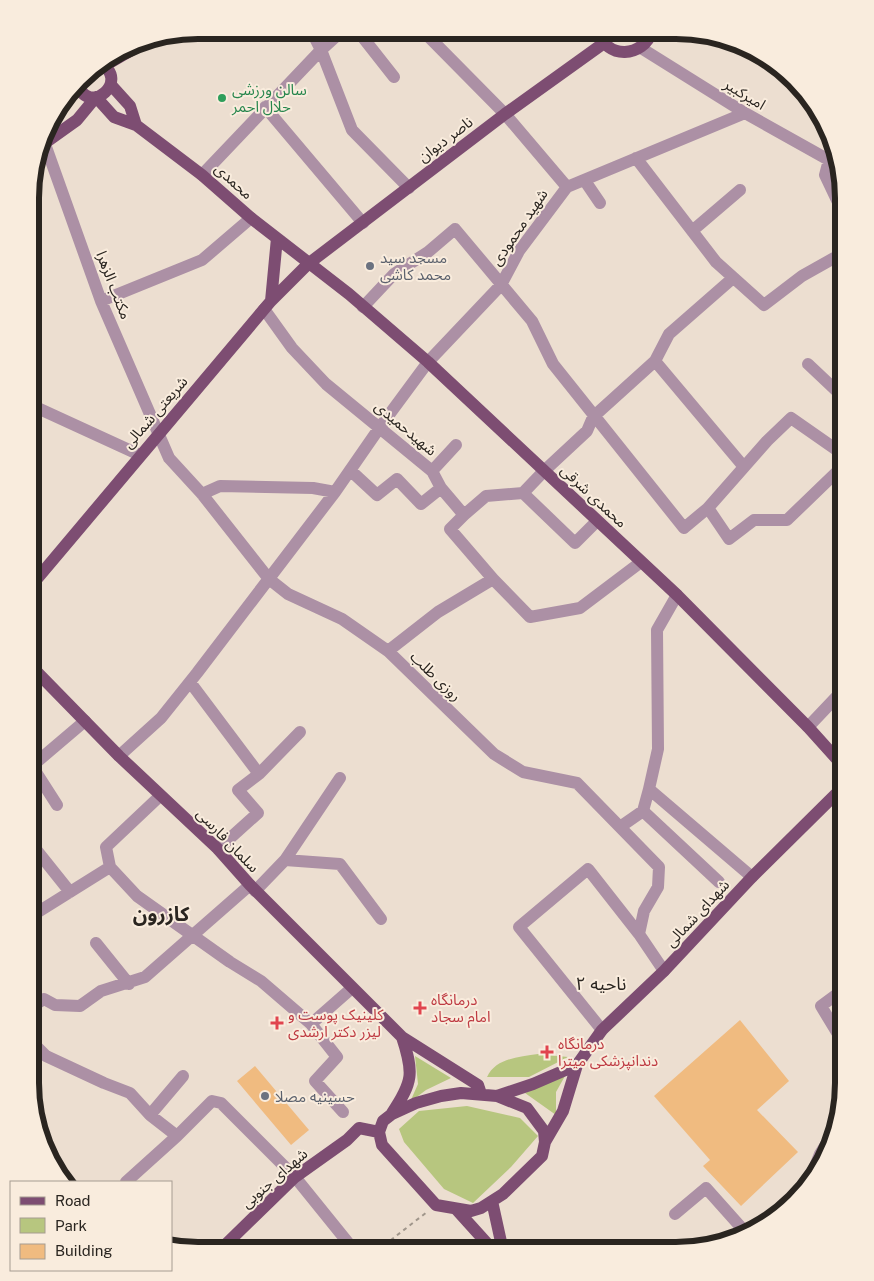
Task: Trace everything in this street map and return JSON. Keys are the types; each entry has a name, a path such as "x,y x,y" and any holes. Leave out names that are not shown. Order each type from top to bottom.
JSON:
{"main road":[{"name":"ناصر دیوان","path":"308,264 506,114 599,39"},
{"path":"604,39 620,52 629,53 640,48 648,39"},
{"path":"50,140 78,120 96,98 104,94 111,84 111,77 105,69"},
{"path":"111,84 130,106 136,125"},
{"name":"محمدی","path":"81,90 85,95 96,98 114,117 136,125 202,175 308,264"},
{"path":"54,130 61,133"},
{"path":"268,305 277,238"},
{"name":"شریعتی شمالی","path":"39,576 268,305 308,264"},
{"name":"محمدی شرقی","path":"308,264 349,294 428,362 642,562 677,595 835,757"},
{"name":"سلمان فارسی","path":"39,674 119,756 218,850 252,888 402,1037 478,1085 481,1094"},
{"name":"شهدای شمالی","path":"577,1064 602,1030 664,971 752,877 835,795"},
{"name":"سلمان فارسی","path":"392,1114 408,1089 411,1062 402,1037"},
{"path":"497,1096 533,1084 577,1064"},
{"path":"545,1142 563,1111 577,1064"},
{"path":"481,1094 497,1096 527,1108 544,1131 545,1142 542,1156 503,1194 471,1211 436,1205 382,1145 379,1132 383,1121 392,1114 416,1103 442,1096 481,1094"},
{"name":"شهدای جنوبی","path":"228,1242 295,1177 347,1140 359,1128 379,1132"},
{"path":"492,1201 501,1242"},
{"path":"456,1209 486,1242"}],"street":[{"path":"316,39 352,130 409,188"},
{"path":"202,175 265,107 333,39"},
{"path":"364,39 394,77"},
{"path":"431,39 506,114 567,187"},
{"name":"امیرکبیر","path":"640,48 745,114 830,161"},
{"path":"265,107 363,223"},
{"name":"شهید محمودی","path":"119,756 161,718 190,682 335,492 428,362 501,284 519,251 567,187 745,114"},
{"name":"مکتب الزهرا","path":"46,150 101,301 159,435"},
{"path":"636,158 716,262 764,305 802,276 835,259"},
{"path":"831,165 825,175 835,196"},
{"path":"585,181 600,203"},
{"path":"692,231 740,190"},
{"path":"101,301 202,260 251,218"},
{"path":"363,307 394,274 428,252 455,229 532,321 552,364 684,528 708,508 791,418 835,449"},
{"path":"642,562 580,608 530,617 493,579 450,529 486,496 523,493 587,431 593,417 655,361 669,334 733,278"},
{"name":"شهیدحمیدی","path":"268,305 292,348 326,384 432,471 441,488 464,515"},
{"path":"655,361 744,467"},
{"path":"808,364 835,390"},
{"path":"39,410 140,455"},
{"name":"روزی طلب","path":"159,435 168,458 202,494 269,579 288,594 342,619 388,651 494,754 523,772 577,783 659,867 658,887 644,911 639,934"},
{"path":"432,471 456,445"},
{"path":"350,470 378,495 397,479 421,504 441,488"},
{"path":"708,508 729,539 754,520 787,520 835,474"},
{"path":"202,494 220,486 313,488 335,492"},
{"path":"523,493 575,543 597,521"},
{"path":"388,651 438,612 493,579"},
{"path":"620,827 643,811 649,789 658,748 657,630 677,595"},
{"path":"190,682 259,774"},
{"path":"808,728 835,699"},
{"path":"39,758 85,721"},
{"path":"218,850 258,813 238,790 259,774 300,732"},
{"path":"39,777 57,805"},
{"path":"39,1002 44,999 55,1005 80,1006 101,991 129,984 145,977 285,860 340,778"},
{"path":"649,789 752,877"},
{"path":"160,796 106,847 110,867 137,896 261,981 311,1024 336,1057 315,1081 343,1112"},
{"path":"643,811 719,882"},
{"path":"39,853 70,892"},
{"path":"285,860 340,864 380,919"},
{"path":"39,911 110,867"},
{"path":"602,1030 519,927 588,869 639,934 664,971"},
{"path":"96,943 129,984"},
{"path":"311,1024 352,988"},
{"path":"835,996 821,1006 835,1029"},
{"path":"39,1049 46,1056 130,1093 150,1115 177,1136"},
{"path":"150,1115 182,1076"},
{"path":"127,1181 212,1102 221,1103 295,1177 348,1242"},
{"path":"675,1214 706,1188 742,1228"}],"path":[{"path":"388,1242 436,1205"}],"green space":[{"path":"538,1054 568,1057 529,1077 487,1077 502,1062"},
{"path":"415,1056 451,1078 426,1090 410,1102 418,1084"},
{"path":"565,1076 556,1092 556,1115 525,1093"},
{"path":"467,1106 520,1118 538,1136 511,1167 473,1203 444,1189 404,1142 399,1129 419,1111"}],"building":[{"path":"740,1020 789,1081 757,1110 798,1152 741,1206 703,1166 710,1160 654,1096"},
{"name":"حسینیه مصلا","path":"255,1066 309,1130 291,1145 237,1081"}],"place":[{"name":"سالن ورزشی حلال احمر","path":"222,98"},
{"name":"مسجد سید محمد کاشی","path":"370,266"},
{"name":"درمانگاه امام سجاد","path":"420,1008"},
{"name":"کلینیک پوست و لیزر دکتر ارشدی","path":"277,1023"},
{"name":"درمانگاه دندانپزشکی میترا","path":"547,1052"},
{"name":"حسینیه مصلا","path":"265,1096"}],"district":[{"name":"کازرون","path":"161,914"},
{"name":"ناحیه ۲","path":"601,983"}]}
